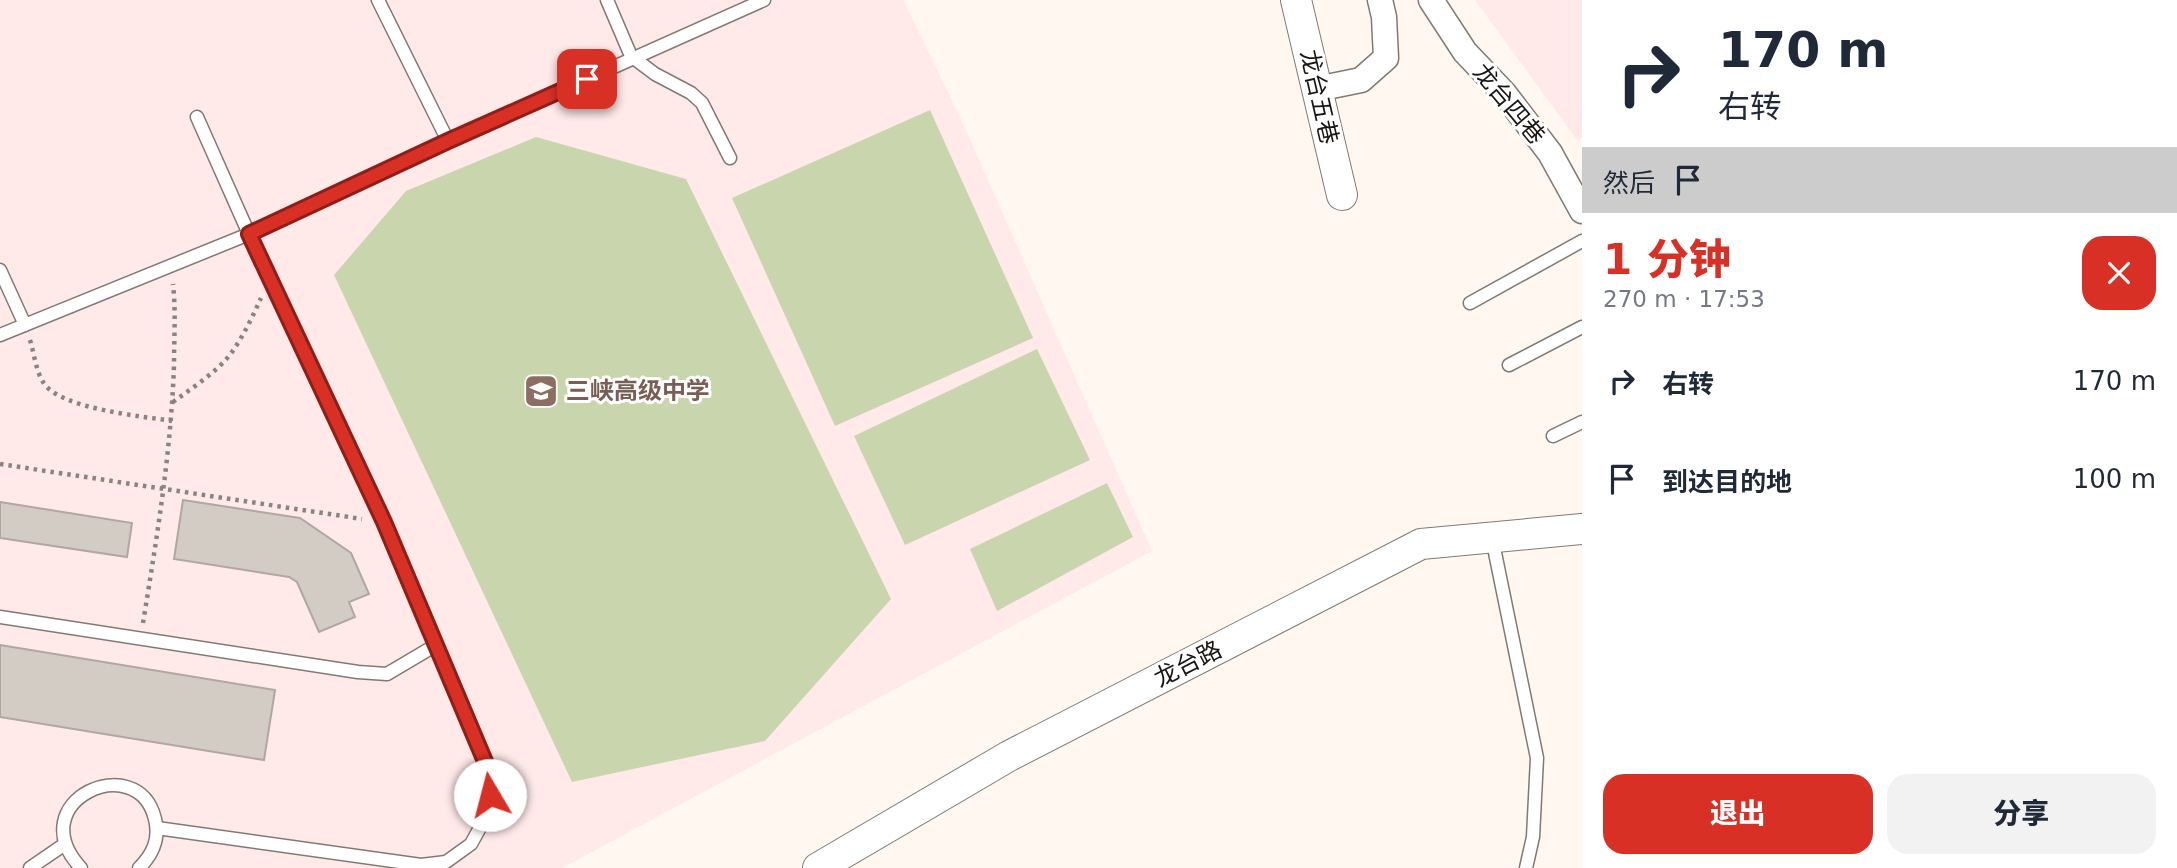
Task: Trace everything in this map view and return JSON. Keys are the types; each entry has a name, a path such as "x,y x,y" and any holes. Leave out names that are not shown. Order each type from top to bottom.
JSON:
{"street":[{"name":"龙台五巷","path":"1296,0 1342,195"},
{"path":"1317,89 1361,80 1386,58 1384,17 1380,0"},
{"name":"龙台四巷","path":"1431,0 1465,52 1504,93 1550,153 1582,211"},
{"name":"龙台路","path":"818,868 1009,756 1421,544 1582,529"}],"lane":[{"path":"378,0 448,141"},
{"path":"607,0 631,56 655,74 691,93 702,103 730,158"},
{"path":"0,335 249,234 448,141 764,0"},
{"path":"157,828 421,865 446,862 471,844 488,813 492,778 384,522 197,117"},
{"path":"1470,303 1582,241"},
{"path":"0,270 25,325"},
{"path":"1508,365 1582,327"},
{"path":"1553,436 1582,422"},
{"path":"1492,537 1537,758 1533,837 1526,868"},
{"path":"0,617 358,672 387,674 436,645"},
{"path":"81,868 71,857 65,844 66,817 72,804 88,791 109,785 123,786 136,792 154,814 157,828 155,843 149,857 139,868"},
{"path":"30,868 65,844"}],"path":[{"path":"140,639 172,421 175,305 171,266"},
{"path":"173,402 228,357 250,321 270,279"},
{"path":"25,325 43,383 60,397 91,407 172,421"},
{"path":"0,464 384,522"}],"shaded area":[{"name":"三峡高级中学","path":"0,0 903,0 961,119 1152,551 562,868 0,868"},
{"path":"1475,0 1582,0 1582,137 1578,141"}],"green space":[{"path":"930,110 1033,338 835,426 732,198"},
{"path":"536,137 686,179 891,599 765,741 572,782 334,275 406,191"},
{"path":"1037,349 1090,460 905,545 854,436"},
{"path":"1107,483 1133,537 997,611 970,549"}],"building":[{"path":"183,500 300,518 351,553 369,594 349,602 355,617 319,632 297,582 289,577 174,559"},
{"path":"0,502 132,523 127,557 0,538"},
{"path":"0,645 275,690 264,760 0,717"}],"place":[{"name":"三峡高级中学","path":"541,391"}],"route":[{"path":"490,795 492,778 384,522 249,234 587,79"}]}
